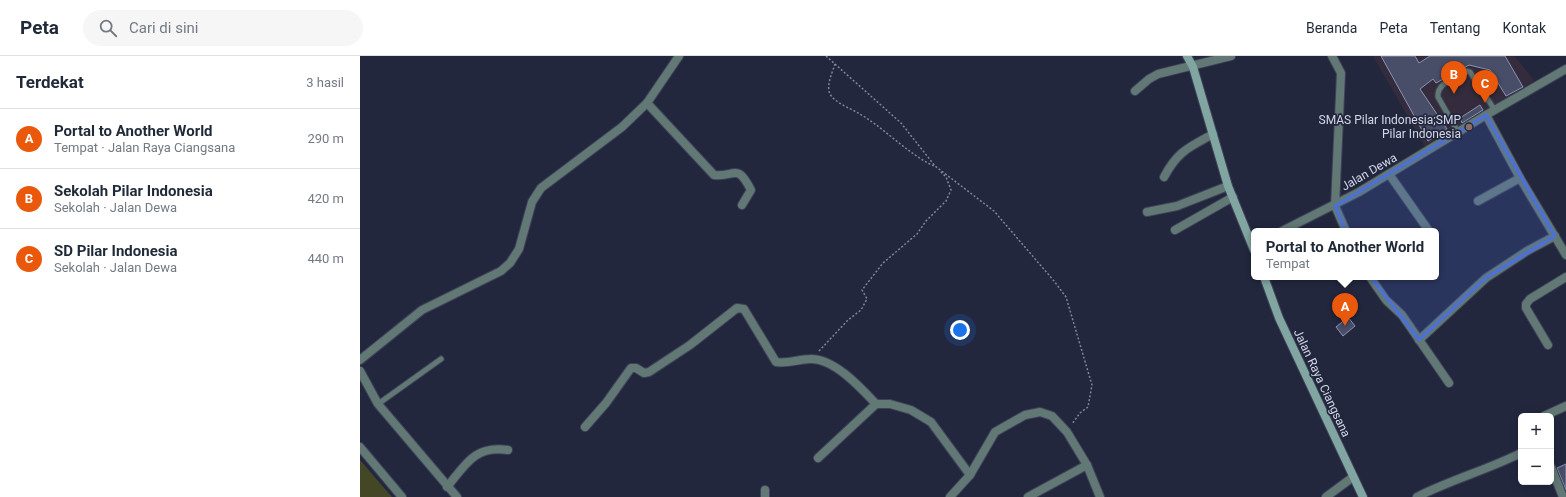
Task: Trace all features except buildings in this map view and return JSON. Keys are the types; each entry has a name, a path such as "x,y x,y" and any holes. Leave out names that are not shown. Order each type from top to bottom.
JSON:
{"main road":[{"path":"1187,56 1193,67 1228,186 1251,242"},
{"name":"Jalan Raya Ciangsana","path":"1265,280 1279,318 1353,477 1364,497"}],"street":[{"path":"360,360 422,310 510,264 519,250 532,202 541,188 622,127 647,103 679,56"},
{"path":"1135,91 1149,79 1158,74 1193,67 1231,56"},
{"path":"1332,56 1342,73 1335,206 1345,228"},
{"name":"Jalan Dewa","path":"1288,228 1335,206 1494,109 1517,98 1566,69"},
{"path":"647,103 714,175 734,172 741,175 751,190 742,205"},
{"path":"1486,115 1520,178 1566,254"},
{"path":"1164,178 1172,162 1181,151 1213,134"},
{"path":"1389,174 1427,228"},
{"path":"1478,200 1520,178"},
{"path":"1147,212 1177,206 1228,186"},
{"path":"1175,230 1233,198"},
{"path":"1419,340 1486,278 1527,251 1555,236"},
{"path":"1548,345 1526,308 1526,304 1566,278"},
{"path":"1372,280 1386,300 1402,315 1449,383"},
{"path":"585,427 631,368 636,368 644,373 649,372 690,346 736,308 744,309 776,362 782,363 812,359 822,361 840,370 857,384 876,404"},
{"path":"360,370 378,404 457,497"},
{"path":"818,458 876,404 890,404 911,410 932,422 970,475"},
{"path":"1551,413 1566,406"},
{"path":"950,497 970,475 995,432 1025,415 1040,412 1052,416 1067,432 1086,465 1100,497"},
{"path":"361,449 402,497"},
{"path":"447,487 473,456 489,449 508,450"},
{"path":"1416,497 1448,482 1469,476 1518,454"},
{"path":"1028,497 1086,465"},
{"path":"1554,475 1563,497"},
{"path":"1326,497 1353,477"}],"lane":[{"path":"1458,132 1438,97 1437,92 1440,87 1468,71 1494,109"},
{"path":"378,404 441,359"}],"path":[{"path":"812,359 848,320 861,310 867,299 862,290 883,263 917,234 926,221 946,201 951,190 946,177 935,166 901,122 826,56"},
{"path":"835,64 829,86 830,93 834,99 869,119 919,158 935,166 994,211 1066,297 1092,385 1088,406 1080,413 1067,432"}],"highlighted area":[{"path":"1486,115 1555,236 1486,278 1419,340 1369,275 1353,249 1335,206"}],"shaded area":[{"path":"1373,56 1515,56 1534,81 1426,148"}],"green space":[{"path":"360,460 392,497 360,497"}],"place":[{"name":"Sekolah Pilar Indonesia","path":"1454,94"},
{"name":"SD Pilar Indonesia","path":"1485,103"},
{"name":"SMAS Pilar Indonesia;SMP Pilar Indonesia","path":"1469,127"},
{"name":"Portal to Another World","path":"1345,326"}]}
